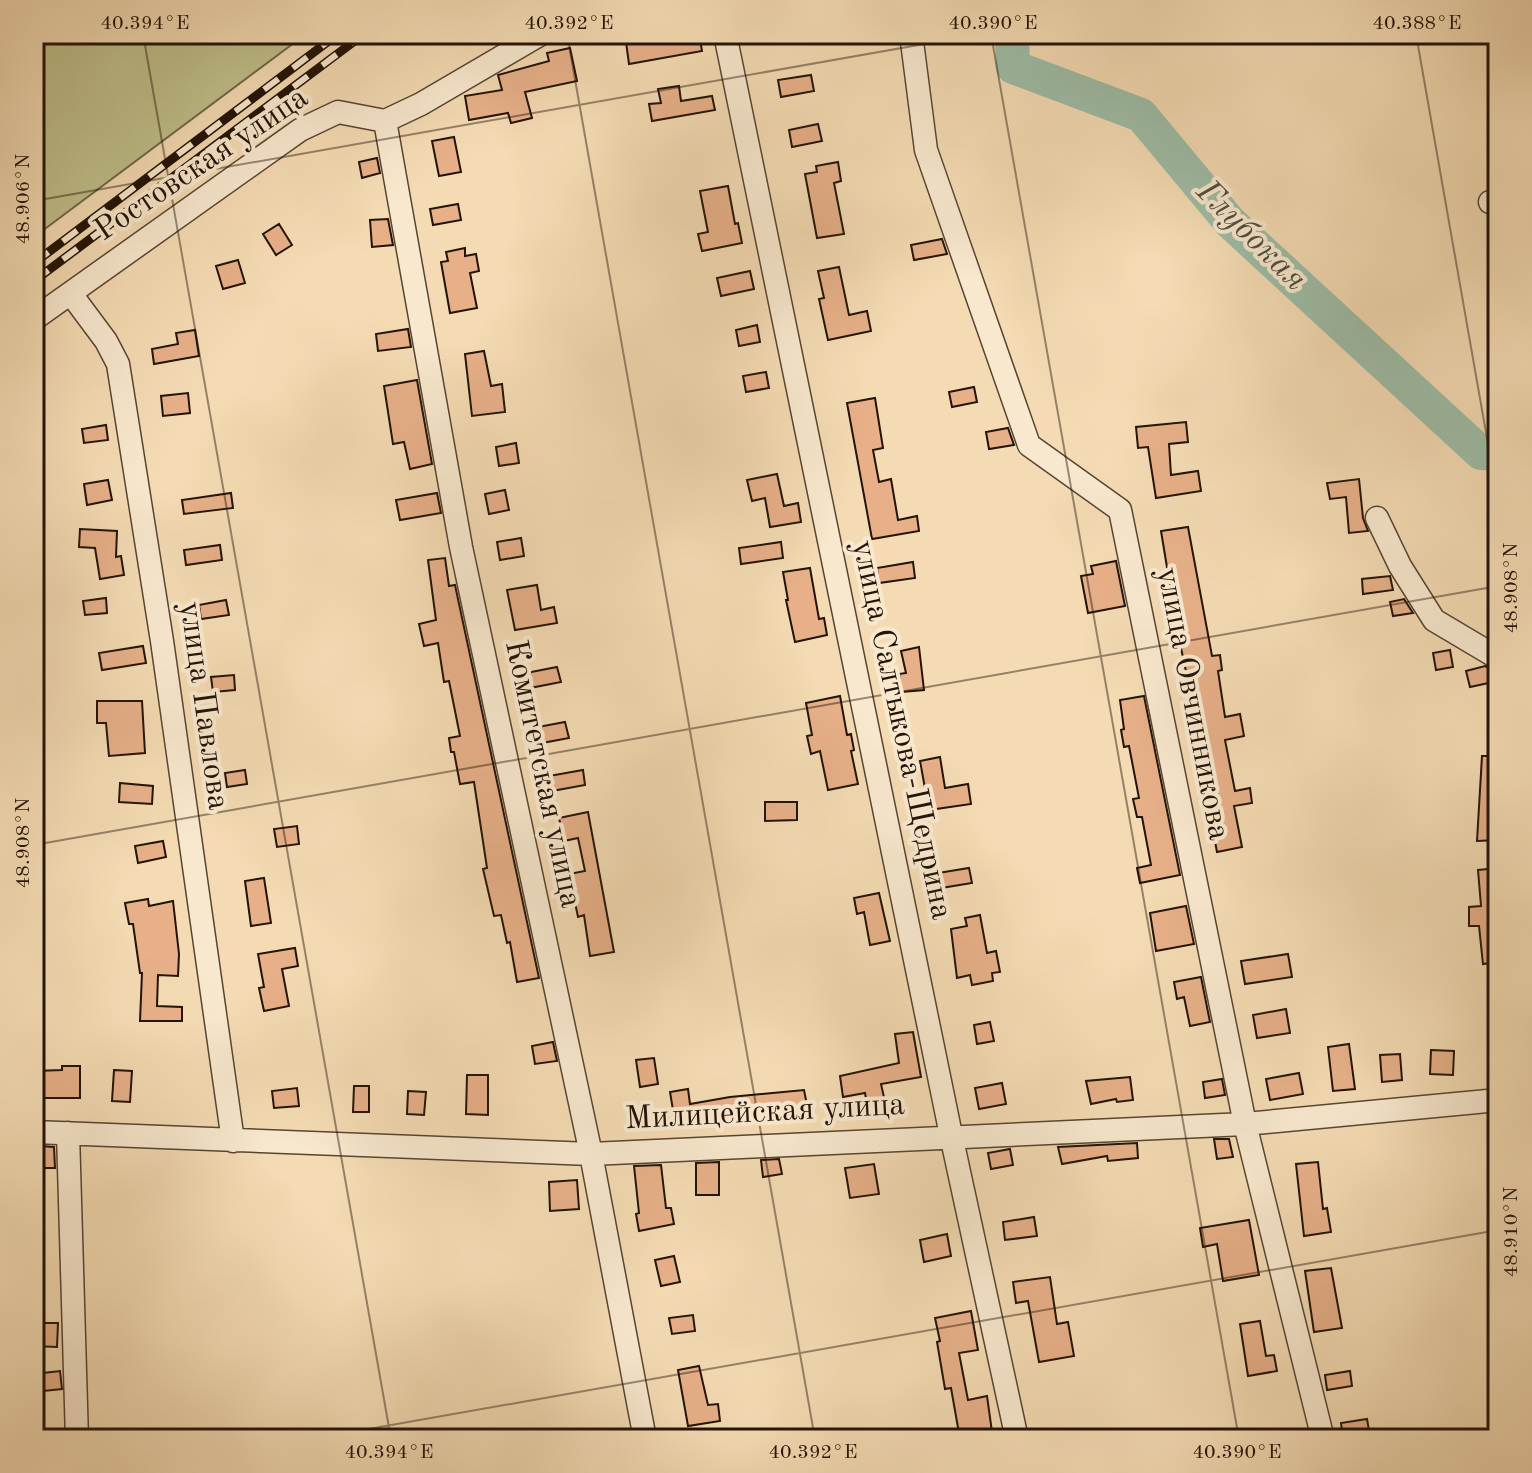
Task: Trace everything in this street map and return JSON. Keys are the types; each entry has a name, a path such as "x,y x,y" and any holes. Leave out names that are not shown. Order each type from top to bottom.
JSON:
{"street":[{"path":"385,121 421,104 541,34"},
{"name":"улица Салтыкова-Щедрина","path":"725,34 951,1135 1017,1439"},
{"name":"улица Овчинникова","path":"911,34 926,150 1029,445 1120,510 1245,1124 1323,1439"},
{"name":"Ростовская улица","path":"34,319 300,130 338,112 385,121"},
{"name":"Комитетская улица","path":"385,121 461,547 591,1154 645,1439"},
{"name":"улица Павлова","path":"71,294 106,341 118,364 162,641 233,1141"},
{"path":"1377,518 1400,566 1434,620 1498,658"},
{"name":"Милицейская улица","path":"34,1132 591,1154 951,1135 1245,1124 1498,1100"},
{"path":"68,1133 77,1439"}],"green space":[{"path":"34,34 306,34 34,237"}],"building":[{"path":"699,34 702,51 629,64 626,42"},
{"path":"570,48 577,81 525,92 532,118 511,123 508,113 469,120 465,96 502,90 498,75 549,61 547,53"},
{"path":"811,75 814,91 781,97 778,80"},
{"path":"679,86 681,101 712,96 715,110 652,121 649,104 661,103 658,89"},
{"path":"818,124 822,141 792,147 789,130"},
{"path":"454,137 461,172 439,176 432,141"},
{"path":"377,158 380,173 362,178 359,162"},
{"path":"838,162 841,181 834,183 844,234 817,238 805,174 817,172 816,166"},
{"path":"728,186 742,243 702,251 698,234 708,232 700,191"},
{"path":"458,204 461,220 433,225 430,209"},
{"path":"388,219 393,245 372,247 370,220"},
{"path":"279,224 292,245 276,255 263,234"},
{"path":"942,239 947,254 914,260 911,245"},
{"path":"465,248 465,256 476,254 479,271 470,273 477,308 450,313 441,262 448,261 446,252"},
{"path":"238,260 245,283 223,289 216,266"},
{"path":"839,267 849,315 867,311 871,331 828,340 819,299 824,298 818,271"},
{"path":"750,271 754,289 721,296 717,278"},
{"path":"757,325 760,342 739,346 736,330"},
{"path":"408,329 411,347 378,351 376,334"},
{"path":"195,330 199,356 154,364 152,349 178,344 176,333"},
{"path":"484,351 491,386 502,384 505,412 472,416 465,354"},
{"path":"766,372 769,388 746,392 743,376"},
{"path":"417,380 432,464 410,469 404,442 393,444 384,386"},
{"path":"974,387 977,402 952,407 949,392"},
{"path":"188,393 190,413 163,416 161,396"},
{"path":"875,398 883,448 873,450 879,482 891,479 898,520 917,516 919,531 872,539 847,403"},
{"path":"1186,422 1188,442 1169,444 1171,475 1198,471 1201,491 1156,498 1148,447 1138,448 1136,427"},
{"path":"106,425 108,440 84,443 82,429"},
{"path":"1008,428 1014,445 989,449 986,432"},
{"path":"516,443 519,463 499,466 496,447"},
{"path":"777,474 784,506 798,503 801,522 770,527 765,498 752,501 747,480"},
{"path":"1359,479 1363,518 1368,531 1349,533 1346,497 1330,499 1327,483"},
{"path":"108,480 112,500 87,505 84,484"},
{"path":"505,490 509,510 489,514 485,494"},
{"path":"231,493 233,508 184,514 182,500"},
{"path":"437,493 441,513 400,520 396,500"},
{"path":"1188,527 1212,656 1220,655 1222,670 1218,671 1225,717 1240,714 1244,736 1225,740 1235,791 1250,788 1252,803 1234,806 1242,847 1217,852 1199,757 1204,756 1190,675 1187,676 1178,634 1161,531"},
{"path":"80,529 117,531 116,557 121,556 124,575 100,579 95,548 79,547"},
{"path":"521,538 524,556 500,560 497,542"},
{"path":"781,542 783,558 741,564 739,548"},
{"path":"220,545 222,560 186,565 184,550"},
{"path":"445,558 449,586 455,585 539,978 517,982 510,942 507,943 501,915 494,916 483,869 487,868 474,782 460,784 454,752 451,752 449,738 460,736 449,681 444,682 438,643 424,646 419,624 436,620 428,560"},
{"path":"1116,561 1125,606 1088,613 1081,576 1093,574 1091,566"},
{"path":"913,562 915,578 879,583 877,568"},
{"path":"810,568 819,619 824,618 827,635 795,642 783,572"},
{"path":"1390,576 1393,590 1363,594 1362,579"},
{"path":"537,585 541,610 554,607 557,623 515,630 507,590"},
{"path":"106,598 107,613 85,615 83,601"},
{"path":"1404,599 1413,613 1393,616 1390,602"},
{"path":"226,600 229,615 201,619 199,605"},
{"path":"143,646 146,663 102,670 99,653"},
{"path":"919,647 924,690 902,692 899,674 906,673 901,651"},
{"path":"1450,650 1453,667 1436,670 1433,653"},
{"path":"1485,666 1496,672 1498,681 1470,687 1466,671"},
{"path":"557,667 561,682 530,688 526,673"},
{"path":"234,675 235,690 213,692 211,677"},
{"path":"840,696 847,735 851,734 858,784 828,790 820,751 811,754 807,736 812,735 806,703"},
{"path":"1144,696 1180,875 1140,883 1137,868 1151,865 1142,817 1137,817 1133,799 1139,798 1129,746 1124,747 1120,700"},
{"path":"97,701 142,701 145,753 109,756 106,723 97,723"},
{"path":"565,722 569,738 542,743 538,727"},
{"path":"1482,756 1498,756 1498,840 1477,841"},
{"path":"940,757 945,788 968,784 971,804 929,810 920,761"},
{"path":"245,770 247,784 227,787 225,773"},
{"path":"583,770 585,785 552,791 549,776"},
{"path":"120,783 153,786 152,804 119,802"},
{"path":"765,802 797,802 797,820 765,821"},
{"path":"588,812 614,952 590,956 584,915 578,917 569,874 585,871 578,838 564,841 559,818"},
{"path":"297,826 299,844 277,847 274,829"},
{"path":"163,841 166,857 138,863 135,846"},
{"path":"969,868 972,883 941,888 938,873"},
{"path":"1498,868 1498,962 1483,964 1479,926 1469,926 1469,907 1481,906 1478,870"},
{"path":"264,878 271,923 251,926 245,881"},
{"path":"879,893 890,941 870,945 864,912 857,914 854,898"},
{"path":"148,899 149,906 173,901 179,954 178,976 158,975 157,1006 182,1007 182,1021 140,1021 142,973 133,924 129,924 125,903"},
{"path":"1186,906 1194,944 1156,951 1150,913"},
{"path":"980,915 987,953 996,951 1000,972 992,973 993,981 972,985 970,975 957,978 951,929 967,926 965,918"},
{"path":"295,948 298,966 282,969 289,1006 264,1011 259,988 264,987 258,954"},
{"path":"1288,954 1292,977 1245,984 1241,961"},
{"path":"1201,977 1210,1022 1190,1026 1184,997 1177,999 1174,982"},
{"path":"1286,1009 1290,1033 1257,1038 1253,1015"},
{"path":"990,1022 994,1041 977,1044 974,1025"},
{"path":"913,1032 921,1077 881,1084 886,1106 868,1110 865,1093 843,1097 840,1076 899,1063 895,1034"},
{"path":"553,1042 557,1061 535,1064 532,1046"},
{"path":"1349,1044 1355,1089 1333,1091 1328,1047"},
{"path":"1431,1050 1454,1051 1453,1075 1430,1074"},
{"path":"1400,1054 1402,1080 1382,1082 1380,1055"},
{"path":"654,1058 658,1084 640,1087 636,1060"},
{"path":"62,1066 80,1066 80,1098 34,1098 34,1071 62,1070"},
{"path":"114,1070 132,1071 130,1102 112,1101"},
{"path":"1299,1073 1303,1094 1270,1100 1266,1079"},
{"path":"467,1075 488,1075 488,1115 466,1114"},
{"path":"1130,1077 1133,1100 1117,1102 1116,1099 1091,1104 1086,1081"},
{"path":"1222,1079 1225,1095 1205,1098 1203,1082"},
{"path":"1002,1083 1006,1104 979,1109 975,1088"},
{"path":"354,1086 369,1086 369,1112 353,1112"},
{"path":"297,1088 299,1106 274,1108 272,1091"},
{"path":"688,1089 690,1104 804,1090 808,1110 755,1120 754,1114 720,1120 719,1115 675,1122 670,1092"},
{"path":"408,1091 426,1092 424,1115 407,1114"},
{"path":"1214,1139 1229,1139 1233,1157 1217,1159"},
{"path":"1137,1143 1138,1158 1108,1161 1107,1156 1062,1164 1058,1147"},
{"path":"39,1146 54,1147 55,1168 39,1168"},
{"path":"1010,1149 1013,1165 991,1169 988,1153"},
{"path":"779,1159 782,1174 763,1177 761,1160"},
{"path":"719,1162 719,1195 696,1195 696,1163"},
{"path":"1318,1162 1323,1209 1327,1208 1331,1232 1304,1236 1296,1164"},
{"path":"874,1164 879,1194 850,1198 845,1168"},
{"path":"661,1165 666,1208 671,1208 674,1224 639,1231 634,1166"},
{"path":"577,1180 579,1209 550,1211 549,1182"},
{"path":"1034,1217 1037,1236 1005,1240 1003,1222"},
{"path":"1249,1220 1259,1275 1223,1281 1217,1244 1203,1247 1200,1228"},
{"path":"947,1234 951,1256 924,1262 920,1240"},
{"path":"674,1256 680,1282 661,1286 655,1260"},
{"path":"1331,1268 1342,1328 1314,1332 1305,1271"},
{"path":"1050,1277 1057,1324 1068,1322 1074,1356 1039,1362 1028,1301 1016,1303 1013,1282"},
{"path":"971,1311 978,1350 959,1353 968,1400 987,1396 993,1439 960,1439 951,1388 945,1389 935,1318"},
{"path":"693,1315 695,1331 672,1334 669,1318"},
{"path":"1260,1321 1266,1356 1274,1355 1277,1371 1248,1376 1240,1324"},
{"path":"34,1323 58,1323 57,1347 34,1346"},
{"path":"699,1366 708,1405 718,1404 720,1421 688,1426 678,1370"},
{"path":"60,1371 62,1389 34,1392 34,1374"},
{"path":"1350,1371 1352,1386 1327,1390 1325,1375"},
{"path":"1367,1419 1370,1436 1343,1439 1341,1423"}],"waterway":[{"name":"Глубокая","path":"1012,34 1013,67 1141,115 1230,222 1481,453 1498,454"}],"railway":[{"path":"34,263 338,34"},
{"path":"34,281 364,34"}]}
